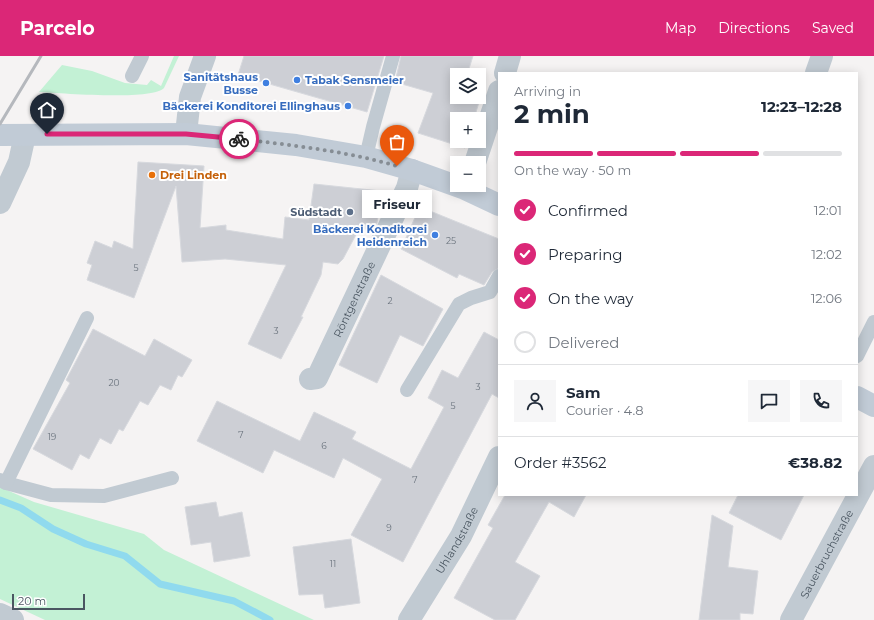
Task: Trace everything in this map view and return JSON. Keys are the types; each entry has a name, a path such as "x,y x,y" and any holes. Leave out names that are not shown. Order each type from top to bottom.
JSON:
{"main road":[{"path":"0,136 186,134 296,145 366,157 450,182"},
{"path":"475,192 498,204"},
{"path":"858,398 874,406"}],"street":[{"path":"186,134 190,96 204,56"},
{"path":"505,72 510,56"},
{"path":"816,72 822,56"},
{"path":"478,156 498,94"},
{"path":"0,203 19,162 24,135"},
{"name":"Röntgenstraße","path":"310,379 317,378 407,188 412,170"},
{"name":"Uhlandstraße","path":"411,619 461,536 498,459"},
{"name":"Sauerbruchstraße","path":"858,496 874,466"},
{"name":"Sauerbruchstraße","path":"791,620 858,496"},
{"path":"0,614 13,620"}],"lane":[{"path":"132,76 142,56"},
{"path":"366,157 393,56"},
{"path":"407,390 459,304 470,298 490,292 498,278"},
{"path":"87,318 3,482 51,495 104,496 172,478"},
{"path":"858,354 874,322"}],"green space":[{"path":"174,56 179,56 164,88 156,92 125,95 85,95 39,92 62,65 92,71 125,83 147,85 151,80 161,86"},
{"path":"0,487 34,502 144,534 164,550 314,620 45,620 0,599"}],"building":[{"path":"244,56 384,56 367,112 238,75"},
{"path":"401,56 473,56 469,68 450,68 450,104 478,104 476,112 450,112 450,143 418,133 433,93 395,82"},
{"path":"138,162 204,166 200,228 226,225 226,230 283,239 285,217 309,220 314,184 381,191 377,223 373,231 359,229 343,259 338,264 323,262 321,275 301,317 303,317 281,359 248,344 286,265 225,259 182,262 176,186 134,298 87,280 92,265 87,263 95,241 112,248 114,241 133,249"},
{"path":"430,211 498,239 498,269 492,272 484,285 459,274 457,278 401,249 417,213 427,218"},
{"path":"381,275 443,309 423,346 400,335 377,383 339,365"},
{"path":"93,329 145,356 154,339 192,360 182,377 178,375 171,390 160,385 148,405 140,401 123,431 119,429 111,444 100,438 89,459 80,454 72,470 33,449 70,383 66,380"},
{"path":"484,332 498,339 498,397 492,394 403,562 351,535 382,479 343,458 334,478 274,450 263,473 197,441 217,401 300,441 314,412 356,432 352,439 411,469 444,407 428,398 442,370 458,378"},
{"path":"504,496 585,496 574,517 549,502 515,562 540,576 515,620 495,620 454,598 493,528 488,525"},
{"path":"738,496 803,496 781,540 729,513"},
{"path":"216,502 219,517 242,512 250,556 214,562 211,542 191,545 185,507"},
{"path":"712,515 733,526 728,567 758,571 753,614 740,613 740,620 699,620"},
{"path":"351,539 360,603 325,608 323,594 299,595 293,547"}],"waterway":[{"path":"0,500 21,508 53,529 86,544 125,556 160,584 234,601 270,620"}],"railway":[{"path":"0,124 41,56"}],"way so far":[{"path":"239,139 328,150 366,157 397,166"}],"place":[{"name":"Tabak Sensmeier","path":"297,80"},
{"name":"Sanitätshaus Busse","path":"266,83"},
{"name":"Bäckerei Konditorei Ellinghaus","path":"348,106"},
{"name":"Friseur","path":"397,166"},
{"name":"Drei Linden","path":"152,175"},
{"name":"Südstadt","path":"350,212"},
{"name":"Bäckerei Konditorei Heidenreich","path":"435,235"}],"route":[{"path":"47,134 186,134 239,139"}]}
